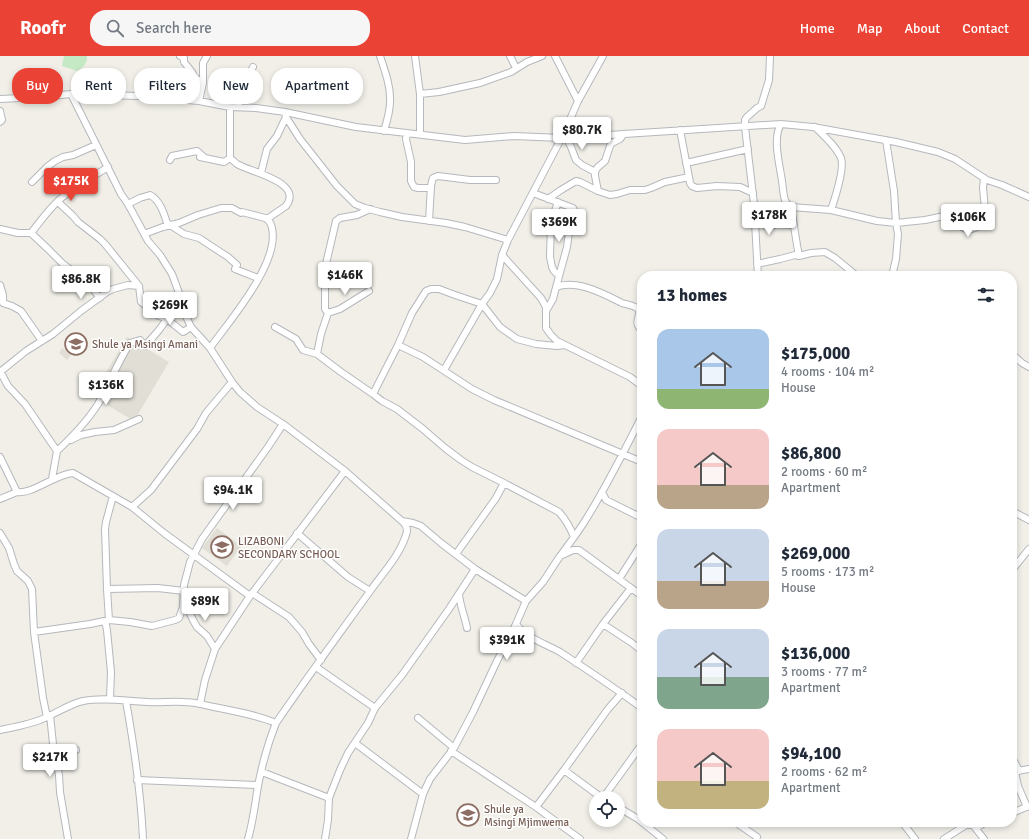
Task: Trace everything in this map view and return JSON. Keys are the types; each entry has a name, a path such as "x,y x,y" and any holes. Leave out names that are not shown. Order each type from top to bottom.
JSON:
{"street":[{"path":"180,56 184,58 184,62 194,77 203,83"},
{"path":"200,96 203,83 203,63 207,56"},
{"path":"380,56 389,86 390,102 389,113 384,131"},
{"path":"415,56 420,94 420,134"},
{"path":"510,56 516,68"},
{"path":"420,94 439,92 504,75 542,56"},
{"path":"555,56 578,101"},
{"path":"444,370 482,304 490,293 497,279 502,255 508,240 544,170 563,137 578,101 603,56"},
{"path":"758,271 753,193 745,127 747,117 756,108 761,106 769,80 770,56"},
{"path":"238,107 244,84 253,67"},
{"path":"0,99 71,94"},
{"path":"200,101 230,107 256,108 356,127 465,140 514,136 563,137 627,134 781,124 814,127 886,140 938,152 955,159 984,178 1029,197"},
{"path":"76,104 121,194 148,241 160,255 172,274 182,301 184,312 191,327 210,348 232,382 240,392 257,407 283,424 345,471 402,521 407,528 407,534 395,558 276,723 271,735 258,786 248,839"},
{"path":"230,107 230,158"},
{"path":"0,111 2,120 0,122"},
{"path":"261,173 268,146 277,136 285,114"},
{"path":"285,114 300,139 337,186 355,204 370,210 402,217 465,227 508,240"},
{"path":"781,124 777,139 777,150 784,198 791,207 799,256"},
{"path":"814,127 837,150 842,162 838,185 831,210"},
{"path":"680,130 690,183 692,186 697,188 717,186 740,187 753,193"},
{"path":"407,133 406,139 410,162 411,181 414,187 431,188"},
{"path":"598,191 595,176 597,168 605,161 612,143 620,139 623,135 627,134"},
{"path":"563,137 571,147 576,160 595,172"},
{"path":"886,140 894,191 898,234 898,247 893,271"},
{"path":"32,182 55,161 96,145"},
{"path":"686,163 748,149"},
{"path":"170,160 172,156 197,151 203,158 224,162 230,158"},
{"path":"230,158 238,164 261,173 283,185 289,192 290,199 286,206 268,219"},
{"path":"31,233 46,214 70,191 108,167"},
{"path":"429,221 433,178 438,176 470,180 496,180"},
{"path":"548,199 576,181 598,191 612,195 630,190 645,190 665,182 689,177"},
{"path":"791,207 831,210 877,221 896,223 925,220 949,215 962,227 970,229 977,227 986,220 983,188 984,178"},
{"path":"533,193 573,208 576,214 569,232 568,244 553,299 546,312"},
{"path":"128,204 150,195 154,197 167,224 184,234 199,238 238,265 235,269 258,278"},
{"path":"58,202 78,222 105,244 139,286 141,302 159,316 168,318 182,332 191,327"},
{"path":"558,202 551,222 550,257 552,267 559,276"},
{"path":"144,234 221,208 232,208 241,213 268,219 271,223 273,239 266,264 244,301 210,348"},
{"path":"317,354 321,334 328,313 326,309 325,268 336,221 340,218 357,215 370,210"},
{"path":"755,216 769,227 777,224 794,225"},
{"path":"0,229 18,233 31,233 63,264 88,282 100,298"},
{"path":"757,264 794,255 799,256 821,251 828,253 851,271"},
{"path":"502,255 545,304 546,328 557,341 637,379"},
{"path":"556,287 566,284 576,285 601,292 624,304 635,306 637,308"},
{"path":"0,285 3,295 3,303 21,311 42,341"},
{"path":"57,451 24,404 8,386 0,372 26,351 113,289 128,285 139,286"},
{"path":"374,394 412,314 426,292 431,289 439,288 482,304 500,327 517,339 536,344 557,346 564,345"},
{"path":"328,313 340,309 369,291"},
{"path":"52,479 57,451 69,440 97,405 130,343 140,340 145,346 168,318 175,312 184,312"},
{"path":"275,327 296,339 303,350 317,354 382,401 412,420 460,460 559,512 566,519 574,537"},
{"path":"398,345 423,357 472,389 494,400 637,460"},
{"path":"1017,358 1029,367"},
{"path":"132,507 151,490 197,429 206,413 232,382"},
{"path":"69,440 81,435 114,430 139,419"},
{"path":"34,632 107,621 130,622 152,626 172,622 179,618 184,600 184,585 193,555 202,539 283,424"},
{"path":"411,839 423,794 430,779 452,750 473,712 526,601 543,582 583,524 624,453 637,426"},
{"path":"0,457 17,492"},
{"path":"200,704 205,680 215,649 251,595 345,471"},
{"path":"0,499 17,492 20,493 27,491 68,473 73,473 132,507 193,555 251,595 289,617 302,632 321,660"},
{"path":"456,554 496,498 504,483"},
{"path":"602,492 606,500 637,516"},
{"path":"110,699 111,672 107,630 105,529 113,496"},
{"path":"1017,514 1029,520"},
{"path":"402,521 421,526 475,569 526,601"},
{"path":"0,533 9,548 17,571 28,581 32,589 34,632 43,698 56,757 68,839"},
{"path":"297,533 348,577 370,591"},
{"path":"1017,564 1029,548"},
{"path":"560,556 573,550 579,550 637,592"},
{"path":"619,579 637,551"},
{"path":"325,839 329,798 348,754 368,723 375,708 402,675 449,609 475,569"},
{"path":"107,589 158,588 184,590"},
{"path":"576,663 603,624 631,588"},
{"path":"459,594 467,628"},
{"path":"184,600 197,627 207,636 215,649"},
{"path":"516,624 524,632 560,652 637,704"},
{"path":"603,624 637,645"},
{"path":"316,667 375,708"},
{"path":"536,807 608,709 622,693"},
{"path":"0,730 30,723 75,703 110,699 200,704 247,714 276,723"},
{"path":"126,701 140,799 143,839"},
{"path":"418,718 452,750 536,807 576,838"},
{"path":"355,743 423,794"},
{"path":"56,757 76,750"},
{"path":"608,791 637,751"},
{"path":"1017,772 1029,769"},
{"path":"564,770 593,791"},
{"path":"262,772 329,798"},
{"path":"137,780 258,786"},
{"path":"1017,781 1028,806 1017,811"},
{"path":"625,811 637,818"},
{"path":"648,827 663,839"},
{"path":"742,827 756,836"},
{"path":"906,827 915,839"},
{"path":"944,839 963,827"},
{"path":"975,827 984,839"}],"shaded area":[{"path":"127,337 169,362 134,421 92,396"},
{"path":"62,348 71,355 67,360 59,353"},
{"name":"LIZABONI SECONDARY SCHOOL","path":"217,528 241,546 227,566 202,548"}],"green space":[{"path":"64,56 87,56 87,61 82,68 71,69 62,66"}],"place":[{"name":"Shule ya Msingi Amani","path":"76,344"},
{"name":"LIZABONI SECONDARY SCHOOL","path":"222,547"},
{"name":"Shule ya Msingi Mjimwema","path":"468,815"}]}
